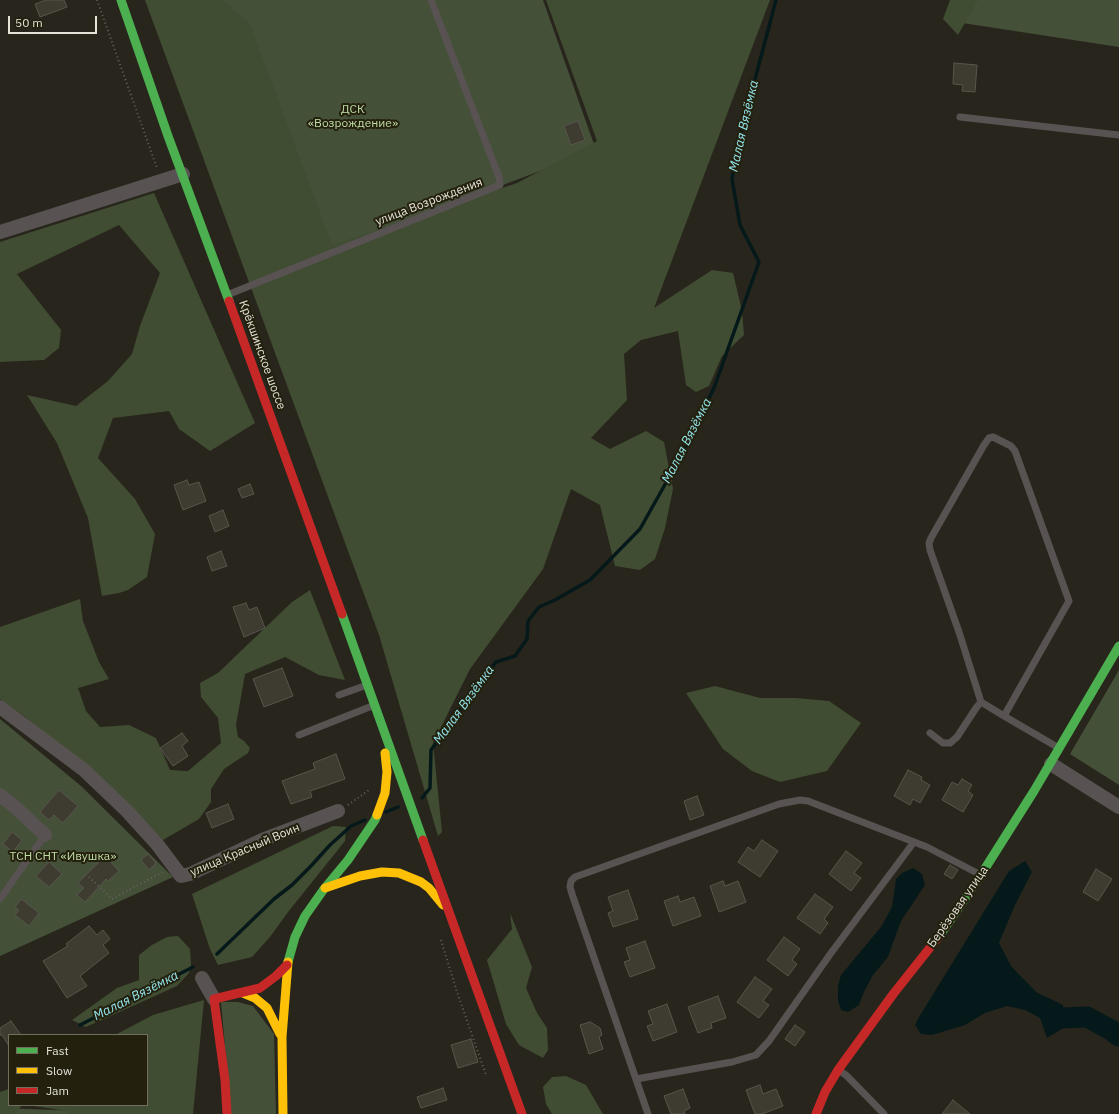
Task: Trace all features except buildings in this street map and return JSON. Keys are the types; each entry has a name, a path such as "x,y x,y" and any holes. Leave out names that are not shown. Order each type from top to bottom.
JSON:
{"street":[{"name":"Крёкшинское шоссе","path":"121,0 182,174 380,720"},
{"path":"0,232 182,174"},
{"name":"Берёзовая улица","path":"816,1114 825,1092 838,1070 894,993 943,932 981,875 1050,764 1119,646"},
{"name":"улица Красный Воин","path":"0,707 84,770 127,811 158,844 182,876 190,874 262,840 338,811"},
{"path":"283,1114 282,1037 287,965 300,926 324,889 364,840 380,810 385,793 387,768 380,720"},
{"path":"380,720 522,1114"},
{"path":"1050,764 1119,807"},
{"path":"0,795 45,835"},
{"path":"324,889 360,876 382,872 399,873 421,882 429,888 451,916"},
{"path":"214,999 253,991 276,976 287,965"},
{"path":"202,978 214,999 225,1080 227,1114"},
{"path":"243,993 255,998 267,1008 282,1037"}],"lane":[{"name":"улица Возрождения","path":"227,295 500,185 431,0"},
{"path":"960,117 1119,135"},
{"path":"930,733 943,743 950,743 957,737 981,702 980,695 929,544 984,445 989,438 993,437 1011,446 1015,451 1069,601 1004,716"},
{"path":"339,695 367,685"},
{"path":"981,702 1059,748"},
{"path":"299,735 374,705"},
{"path":"648,1114 572,894 570,887 575,878 779,804 794,800 808,801 927,847 981,875"},
{"path":"0,899 45,835"},
{"path":"636,1079 732,1062 756,1055 769,1041 914,842"},
{"path":"838,1070 846,1075 884,1114"}],"path":[{"path":"97,0 162,181"},
{"path":"338,811 370,790"},
{"path":"89,877 112,899 174,867"},
{"path":"441,940 457,992 486,1075"}],"green space":[{"path":"145,0 222,0 250,24 332,245 517,183 597,141 546,0 770,0 654,308 712,270 733,273 742,311 744,335 722,356 709,386 696,392 686,385 678,331 641,340 624,354 627,400 591,438 610,449 646,431 664,442 673,489 665,528 655,559 640,570 615,566 600,505 571,489 543,569 470,669 433,743 442,832 438,836 379,635"},
{"name":"ДСК «Возрождение»","path":"181,0 543,0 596,150 287,266"},
{"path":"950,0 978,0 958,35 943,19"},
{"path":"972,0 1119,0 1119,47 956,22"},
{"path":"154,193 255,423 210,451 179,429 169,411 113,418 98,458 135,499 155,534 147,577 128,590 102,596 88,518 57,443 27,395 76,406 108,381 132,354 140,326 160,273 119,225 17,274 61,330 59,348 44,360 0,362 0,242"},
{"path":"310,590 345,680 319,675 285,657 245,674 236,725 238,737 250,748 248,753 224,769 211,789 211,802 199,819 163,840 111,789 24,716 0,699 0,627 80,599 83,621 99,662 109,679 78,688 86,711 100,727 129,725 156,738 170,770 188,771 221,743 218,718 201,697 200,683 218,673 292,602"},
{"path":"1119,670 1119,785 1070,754"},
{"path":"715,686 760,698 796,698 829,701 861,723 827,771 780,782 752,771 723,749 686,693"},
{"name":"ТСН СНТ «Ивушка»","path":"0,719 81,786 173,877 0,956"},
{"path":"333,826 346,827 345,841 288,912 270,937 252,957 218,965 210,949 192,894"},
{"path":"510,913 532,967 526,988 537,1013 547,1028 548,1050 543,1058 519,1045 506,1024 487,960 512,929"},
{"path":"178,936 190,949 191,965 189,973 177,986 86,1027 72,1020 117,988 139,980 139,955 152,945 167,937"},
{"path":"204,1000 193,1114 71,1114 66,1111 34,1106 148,1106 148,1034 117,1034 153,1015"},
{"path":"221,1002 238,1002 253,1006 274,1034 276,1114 231,1114"},
{"path":"566,1076 586,1085 603,1114 552,1114 546,1104 543,1087 552,1077"},
{"path":"8,1089 8,1106 21,1106 15,1114 0,1114 0,1092"},
{"path":"0,1108 165,1114 0,1114"}],"shaded area":[{"path":"1025,861 1032,872 1015,905 999,943 1011,966 1036,992 1063,1005 1062,1029 1047,1038 1040,1018 1025,1010 1007,1006 985,1013 965,1025 932,1035 921,1034 915,1025 919,1017 1009,871"},
{"path":"913,868 922,874 925,885 901,921 888,957 873,975 859,1005 848,1012 841,1010 838,1001 838,986 841,975 881,927 892,907 896,879 902,873"}],"waterway":[{"name":"Малая Вязёмка","path":"422,798 430,788 431,750 496,662 515,656 527,639 528,621 539,607 555,600 590,580 640,529 681,456 714,388 759,262 740,225 732,179 736,151 776,0"},
{"name":"Малая Вязёмка","path":"386,812 398,807"},
{"name":"Малая Вязёмка","path":"217,954 274,899 292,885 330,845 351,826 365,820"},
{"name":"Малая Вязёмка","path":"80,1025 193,967"},
{"path":"1062,1018 1087,1017 1119,1036"}],"traffic: fast":[{"path":"121,0 168,136 229,301"},
{"path":"342,614 423,840"},
{"path":"940,935 979,878 1034,791 1119,646"},
{"path":"288,962 295,937 305,916 324,889 348,860 377,815"}],"traffic: slow":[{"path":"377,815 385,793 387,772 385,753"},
{"path":"325,888 360,876 382,872 399,873 421,882 429,888 443,905"},
{"path":"283,1114 282,1037 288,962"},
{"path":"243,993 255,998 267,1008 280,1034"}],"traffic: jam":[{"path":"229,301 342,614"},
{"path":"423,840 522,1114"},
{"path":"816,1114 825,1092 838,1070 894,993 940,935"},
{"path":"227,1114 225,1080 214,999 260,988 276,976 287,965"}]}
